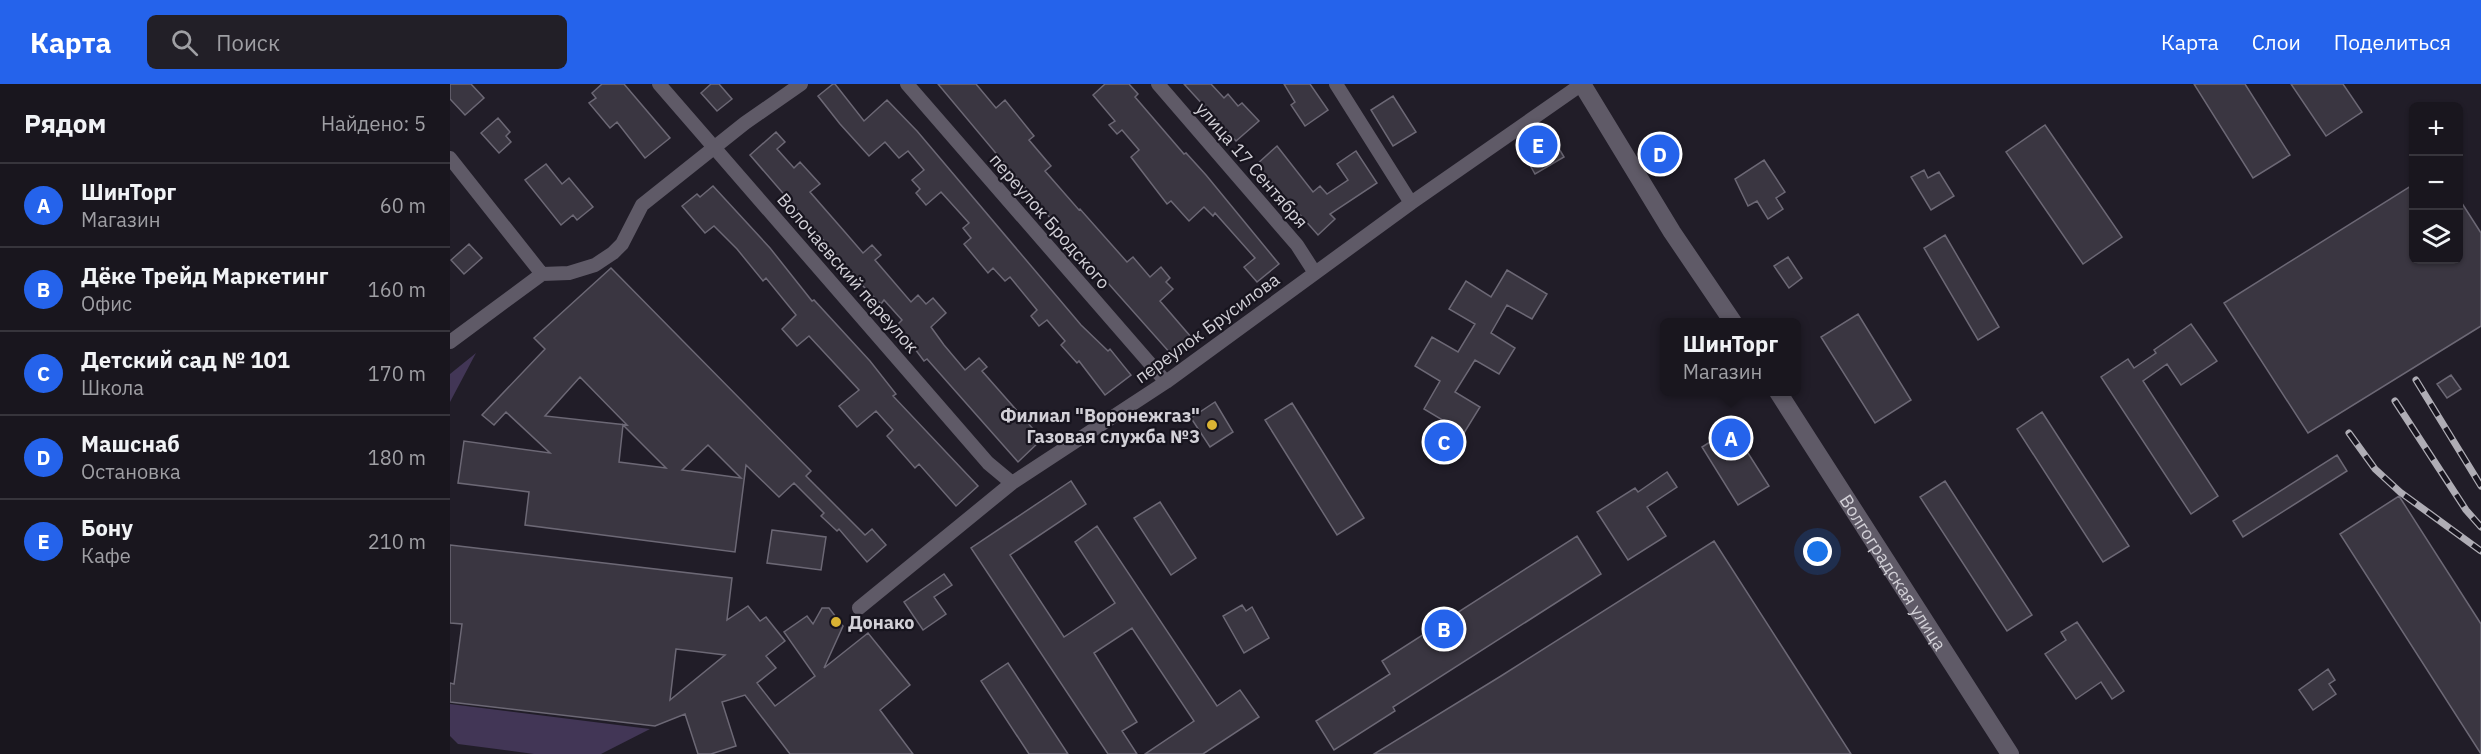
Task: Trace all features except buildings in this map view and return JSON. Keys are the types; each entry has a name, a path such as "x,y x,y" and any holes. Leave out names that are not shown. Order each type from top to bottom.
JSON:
{"main road":[{"path":"1582,84 1672,232 1730,318"},
{"name":"Волгоградская улица","path":"1781,396 2010,754"}],"street":[{"name":"Волочаевский переулок","path":"659,84 988,464 1012,483"},
{"path":"450,342 542,274 568,273 595,266 613,253 622,244 642,205 715,147 801,84"},
{"name":"переулок Бродского","path":"907,84 1166,382"},
{"name":"улица 17 Сентября","path":"1158,84 1297,245 1315,273"},
{"path":"1336,84 1412,202"},
{"name":"переулок Брусилова","path":"859,608 1012,483 1166,382 1412,202 1582,84"},
{"path":"450,158 542,274"}],"shaded area":[{"path":"476,353 450,402 450,374"},
{"path":"450,704 650,729 601,754 534,754 458,744 450,736"}],"railway":[{"path":"2416,380 2481,486"},
{"path":"2395,401 2466,510 2481,527"},
{"path":"2349,433 2375,469 2400,492 2481,551"}],"place":[{"name":"Бону","path":"1538,145"},
{"name":"Машснаб","path":"1660,154"},
{"name":"Филиал \"Воронежгаз\" Газовая служба №3","path":"1212,425"},
{"name":"ШинТорг","path":"1731,438"},
{"name":"Детский сад № 101","path":"1444,442"},
{"name":"Донако","path":"836,622"},
{"name":"Дёке Трейд Маркетинг","path":"1444,629"}]}
